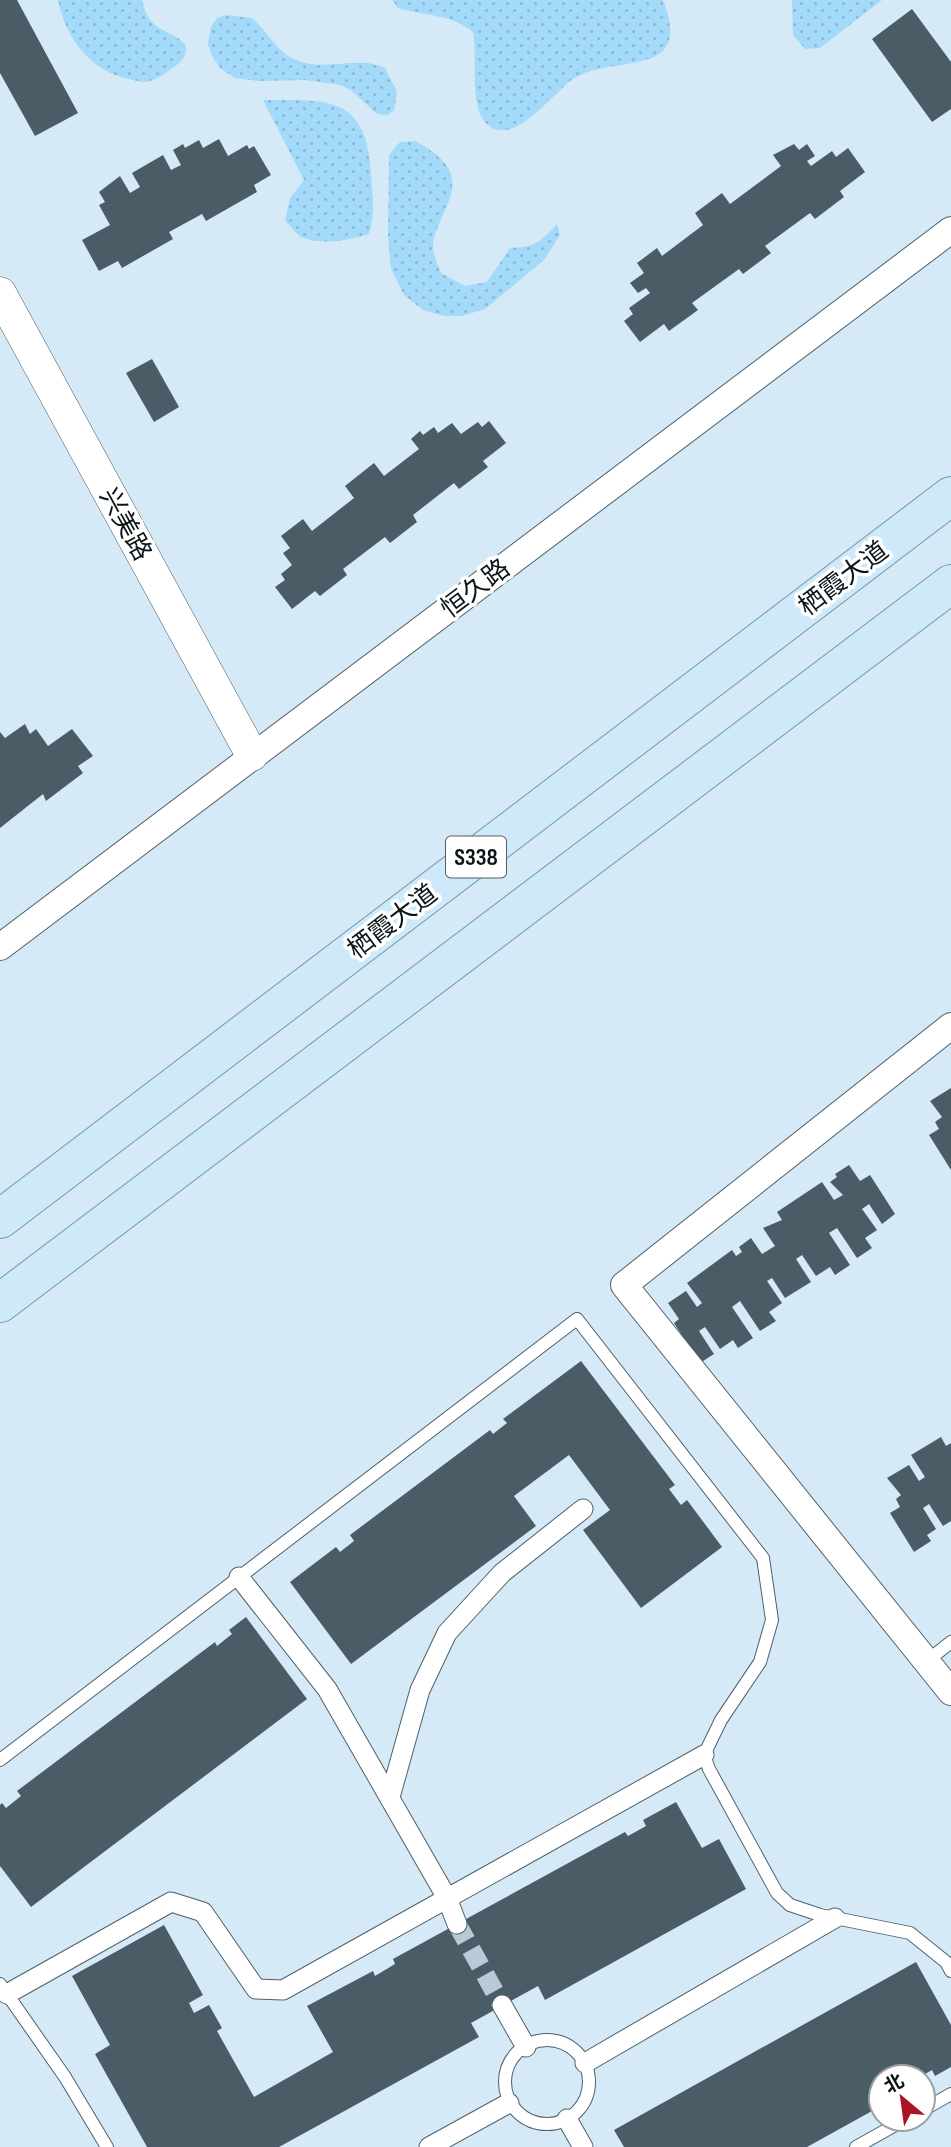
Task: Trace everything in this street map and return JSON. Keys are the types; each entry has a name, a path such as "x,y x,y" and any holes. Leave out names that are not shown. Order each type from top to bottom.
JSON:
{"main road":[{"name":"栖霞大道","path":"0,1219 951,496"},
{"name":"S338","path":"0,1303 951,584"}],"street":[{"name":"恒久路","path":"0,947 951,230"},
{"name":"兴美路","path":"0,293 252,755"},
{"path":"951,1027 624,1286 951,1692"},
{"path":"390,1797 421,1690 447,1633 502,1573 583,1509"},
{"path":"239,1577 327,1689 447,1898 457,1924"},
{"path":"3,1989 171,1902 203,1912 256,1989 283,1990 704,1755"},
{"path":"584,2063 835,1918"},
{"path":"502,2005 526,2047"},
{"path":"429,2147 509,2103"},
{"path":"567,2119 583,2147"}],"lane":[{"path":"0,1760 577,1319 763,1558 772,1620 760,1661 721,1720 704,1755 709,1769 777,1893 790,1905 835,1918 910,1933 946,1962 951,1971"},
{"path":"927,1661 951,1642"},
{"path":"3,1989 65,2077 107,2147"},
{"path":"548,2040 562,2043 575,2051 584,2063 589,2076 588,2091 583,2105 567,2119 545,2124 531,2122 509,2103 505,2074 510,2061 533,2042 548,2040"},
{"path":"856,2147 881,2133"}],"shaded area":[{"path":"58,0 142,0 152,22 185,45 185,55 176,66 149,81 115,75 92,61 82,51 67,27"},
{"path":"392,0 663,0 670,25 668,42 660,53 647,60 593,70 576,77 523,123 511,129 499,130 488,125 478,107 473,32 447,19 398,8"},
{"path":"792,0 882,0 820,48 805,49 793,35"},
{"path":"226,15 252,18 285,53 302,62 326,65 363,63 385,68 397,92 394,110 388,115 377,114 352,91 341,85 305,80 257,81 235,78 220,68 208,43 211,27 217,18"},
{"path":"263,100 307,100 325,103 352,116 362,130 368,149 373,205 369,234 326,242 309,240 301,237 285,221 290,198 304,180"},
{"path":"415,141 443,161 452,177 450,197 433,242 441,273 465,286 487,282 510,248 537,242 557,224 560,235 544,260 485,309 462,316 444,316 423,310 404,295 391,269 388,237 389,155 400,142"}],"building":[{"path":"0,0 17,0 78,113 35,136 0,73"},
{"path":"912,9 951,62 951,109 932,122 872,39"},
{"path":"219,139 228,156 247,145 249,149 254,146 271,175 254,185 257,192 206,221 202,214 169,232 173,239 122,268 118,261 99,271 82,240 110,225 99,205 105,202 99,192 120,176 130,193 140,187 132,173 163,155 171,170 181,165 173,150 183,144 185,148 199,140 203,148"},
{"path":"794,144 799,150 807,144 815,156 807,161 811,166 832,151 836,157 848,148 865,172 840,191 844,197 815,219 810,213 765,246 771,253 743,274 739,269 692,303 698,310 669,331 664,324 640,342 624,321 633,314 629,308 650,293 646,288 638,293 630,283 644,273 637,263 657,248 662,256 703,225 695,213 722,193 730,204 781,166 773,155"},
{"path":"152,359 179,407 154,422 126,373"},
{"path":"489,421 506,443 483,461 488,467 459,489 454,483 413,515 417,522 390,543 385,537 343,569 347,575 320,596 315,591 292,609 275,587 285,580 281,574 292,565 283,553 290,548 281,536 303,519 312,531 354,498 345,486 374,463 384,476 419,449 411,439 420,431 423,435 434,427 438,433 452,423 461,434 478,422 482,427"},
{"path":"25,724 30,734 36,729 48,746 72,729 93,756 78,766 83,773 46,801 43,794 0,828 0,732 5,738"},
{"path":"951,1088 951,1170 929,1135 939,1129 935,1122 942,1117 930,1101"},
{"path":"849,1165 860,1181 870,1175 895,1214 882,1224 869,1204 862,1209 877,1230 865,1238 872,1248 857,1258 837,1228 829,1233 850,1265 835,1275 830,1267 816,1276 802,1255 796,1259 811,1282 785,1298 772,1278 767,1281 782,1303 769,1312 776,1321 760,1331 740,1301 732,1307 753,1338 738,1348 733,1340 720,1349 705,1327 699,1331 714,1354 700,1363 674,1323 679,1319 668,1303 686,1291 697,1307 702,1303 687,1283 732,1250 736,1256 742,1252 739,1247 751,1238 762,1254 775,1246 763,1228 782,1220 777,1212 822,1182 834,1200 843,1195 830,1182 837,1177 835,1174"},
{"path":"581,1361 675,1485 669,1489 681,1505 687,1500 722,1547 641,1608 583,1530 610,1510 569,1455 514,1496 536,1526 351,1664 290,1582 336,1547 340,1552 354,1541 350,1535 490,1430 493,1434 507,1423 503,1419"},
{"path":"941,1437 946,1446 951,1443 951,1521 943,1526 929,1504 923,1508 936,1529 927,1535 931,1541 914,1552 890,1513 900,1507 896,1499 901,1495 887,1478 909,1465 919,1481 925,1477 911,1455"},
{"path":"246,1617 307,1699 31,1907 0,1866 0,1805 2,1803 6,1808 21,1796 17,1791 215,1642 217,1646 232,1634 229,1630"},
{"path":"676,1802 702,1848 719,1839 746,1889 545,2000 538,1986 471,2023 479,2037 279,2147 147,2147 95,2054 110,2045 72,1976 164,1925 203,1995 189,2003 194,2013 209,2005 222,2028 217,2031 254,2097 333,2052 307,2006 373,1971 375,1976 395,1964 393,1959 625,1832 628,1836 646,1826 643,1820"},
{"path":"916,1962 951,2025 951,2067 937,2075 937,2063 867,2063 867,2114 807,2147 624,2147 614,2130"}],"tunnel":[{"path":"457,1924 502,2005"}]}
